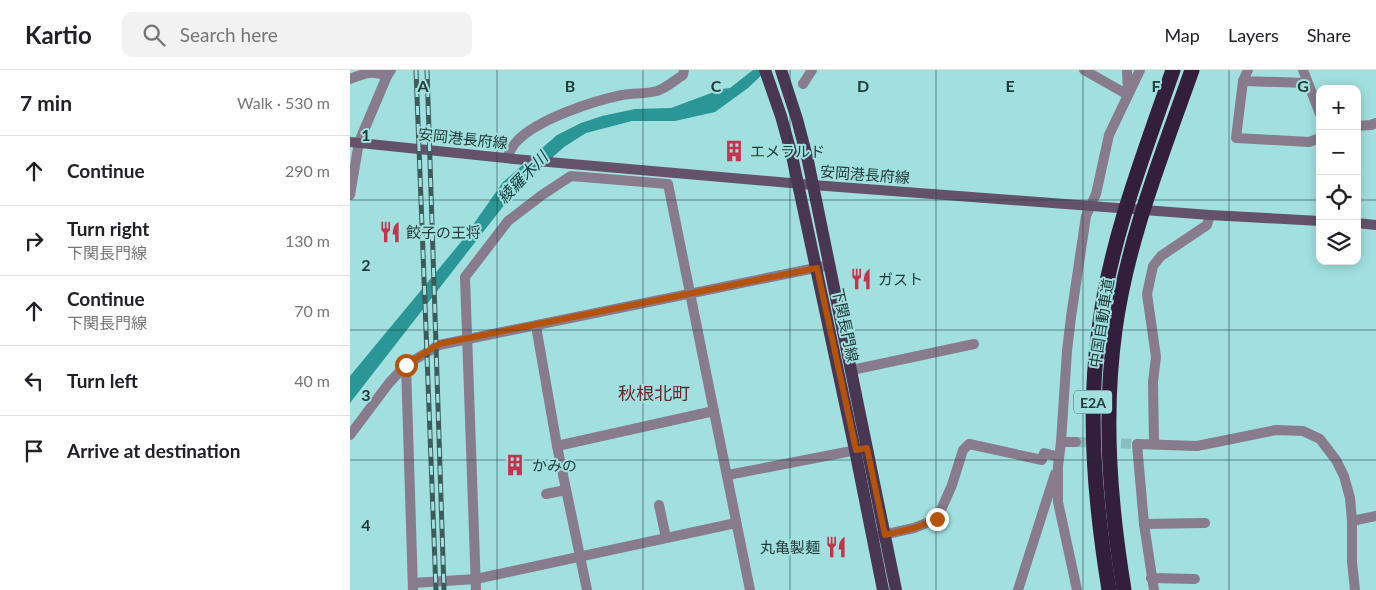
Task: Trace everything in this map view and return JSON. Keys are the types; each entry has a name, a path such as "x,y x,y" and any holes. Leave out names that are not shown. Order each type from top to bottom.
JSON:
{"highway":[{"name":"中国自動車道","path":"1108,590 1094,483 1092,422 1094,373 1099,328 1105,292 1125,215 1173,70"},
{"name":"中国自動車道","path":"1124,590 1110,481 1108,420 1115,330 1125,277 1141,217 1192,70"}],"main road":[{"name":"下関長門線","path":"765,70 771,84 792,156 861,449 879,536 896,590"},
{"name":"下関長門線","path":"781,70 797,119 830,265 852,370 861,449"},
{"name":"安岡港長府線","path":"355,142 510,158 798,183 812,186 1210,215 1316,221"},
{"path":"1361,224 1376,225"},
{"name":"下関長門線","path":"879,536 883,590"}],"street":[{"path":"510,158 512,147 534,128 560,115 609,98 659,90 683,74 684,70"},
{"path":"803,84 812,70"},
{"path":"1084,70 1128,95"},
{"path":"1127,70 1128,95"},
{"path":"1077,590 1058,502 1059,461 1070,326 1086,216 1091,206 1110,136 1140,70"},
{"path":"1248,70 1243,81 1236,138 1308,142 1316,139"},
{"path":"1303,70 1316,104"},
{"path":"350,79 362,72 377,71 389,73 355,142 350,196"},
{"path":"1243,81 1307,83"},
{"path":"1361,126 1376,123"},
{"path":"476,590 465,277 508,221 571,176 668,184 750,590"},
{"path":"1154,444 1153,382 1156,357 1147,294 1153,266 1161,256 1207,225 1210,215"},
{"path":"350,435 388,383 406,365 439,344 536,326 830,265"},
{"path":"536,326 557,446 587,590"},
{"path":"852,370 974,344"},
{"path":"406,365 413,586 476,579 736,523"},
{"path":"557,446 714,411"},
{"path":"1154,590 1144,524 1136,444 1196,446 1276,430 1303,430 1320,439 1336,460 1344,476 1352,521 1352,562 1355,590"},
{"path":"1062,442 1076,442"},
{"path":"879,536 914,528 937,519 952,485 963,450 969,444 1042,460 1044,453 1059,461"},
{"path":"728,475 861,449"},
{"path":"1018,590 1059,461"},
{"path":"546,494 566,490"},
{"path":"659,505 666,538"},
{"path":"1352,521 1376,516"},
{"path":"1144,524 1204,523"},
{"path":"1152,578 1195,579"}],"water":[{"name":"綾羅木川","path":"753,70 767,70 748,88 715,112 675,121 632,121 586,133 564,147 515,191 350,403 350,376 461,242 503,182 557,135 581,123 602,116 635,109 671,108 722,89 730,88"}],"tunnel":[{"path":"1076,442 1137,444"}],"railway":[{"path":"416,70 436,590"},
{"path":"427,70 444,590"}],"place":[{"name":"エメラルド","path":"734,151"},
{"name":"餃子の王将","path":"390,232"},
{"name":"ガスト","path":"861,279"},
{"name":"かみの","path":"515,465"},
{"name":"丸亀製麺","path":"836,547"}],"district":[{"name":"秋根北町","path":"654,393"}],"route":[{"path":"406,365 439,344 817,268 856,450 867,448 885,535 914,528 937,519"}]}
